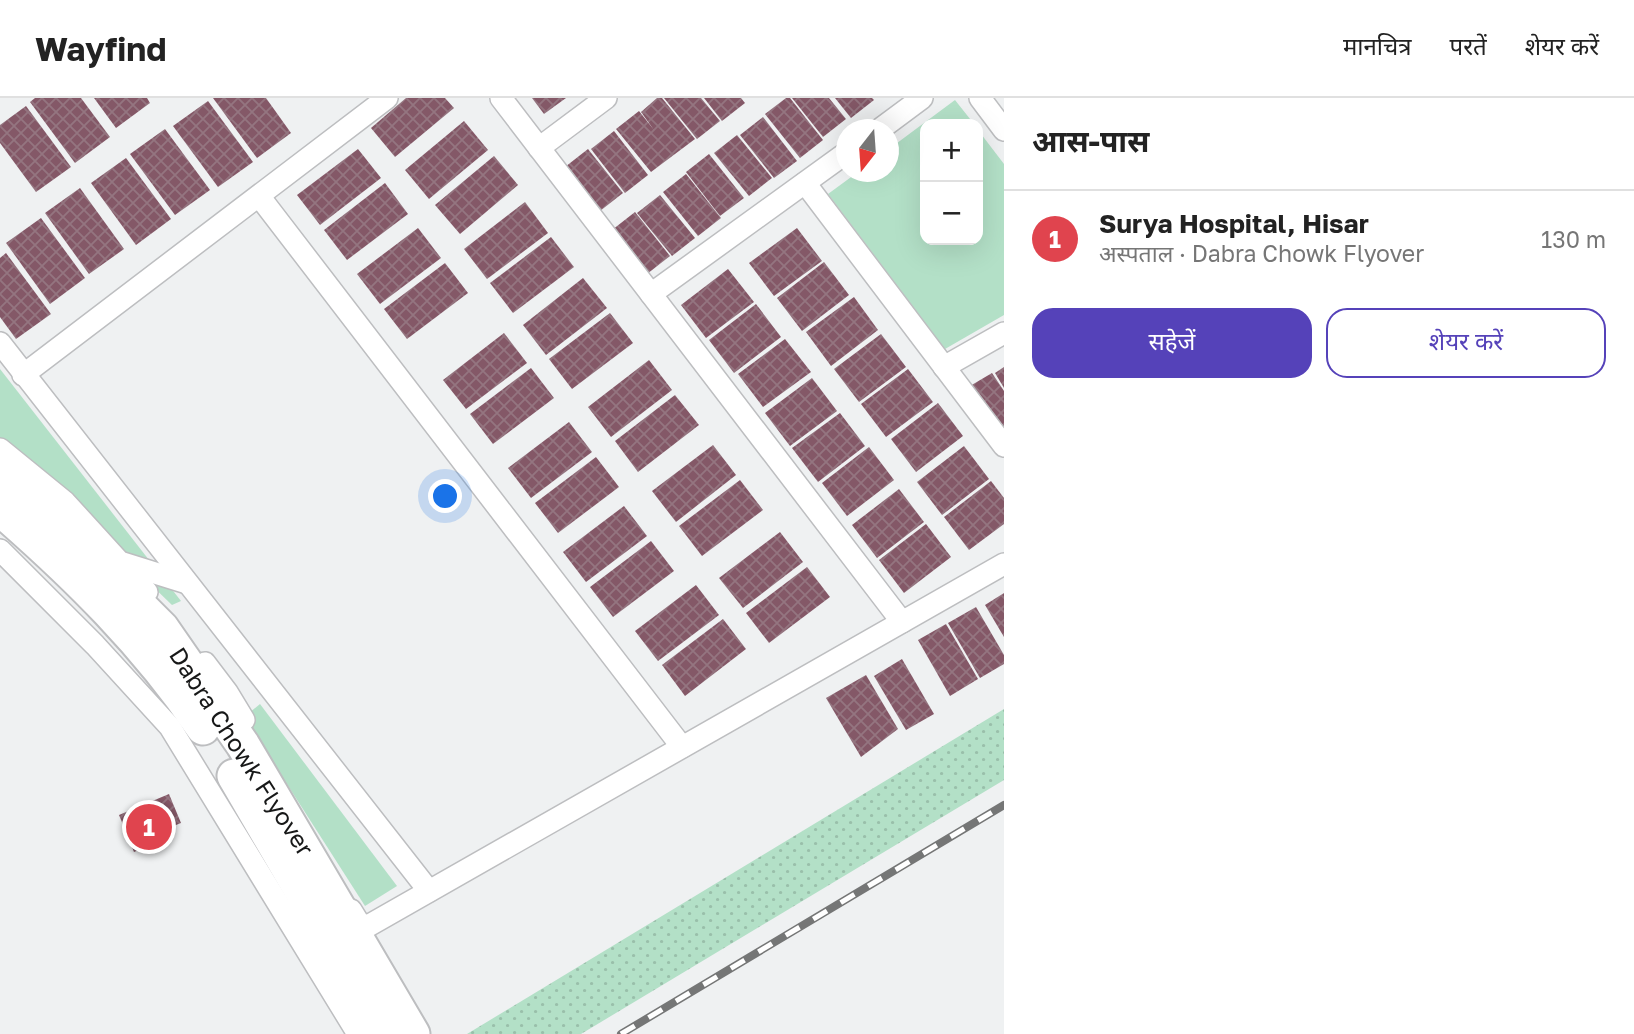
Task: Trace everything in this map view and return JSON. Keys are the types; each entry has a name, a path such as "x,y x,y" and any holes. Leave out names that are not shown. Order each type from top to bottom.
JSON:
{"main road":[{"name":"Dabra Chowk Flyover","path":"0,471 162,628 243,744 413,1034"},
{"name":"Dabra Chowk Flyover","path":"0,509 111,611 189,706 224,758 385,1034"}],"street":[{"path":"23,375 387,98"},
{"path":"501,98 902,622"},
{"path":"539,148 606,98"},
{"path":"894,119 922,98"},
{"path":"980,98 1004,130"},
{"path":"651,294 836,160"},
{"path":"805,183 1004,446"},
{"path":"259,196 682,747"},
{"path":"944,367 1004,333"},
{"path":"0,344 429,891"},
{"path":"0,449 65,502 160,605 227,692 276,773 359,923 369,926 1004,564"},
{"path":"0,550 95,645 170,727 358,1034"},
{"path":"121,563 187,583"}],"green space":[{"path":"955,100 970,119 929,119"},
{"path":"920,126 920,245 983,245 983,137 1004,164 1004,315 945,349 828,194 844,182 899,182 899,142"},
{"path":"0,369 181,601 172,605 0,439"},
{"path":"260,704 397,886 365,906 244,717"},
{"path":"1004,709 1004,780 581,1034 467,1034"}],"building":[{"path":"35,98 81,98 110,137 75,163 30,102"},
{"path":"94,98 147,98 150,103 116,128"},
{"path":"213,98 266,98 291,133 257,158"},
{"path":"406,98 445,98 454,108 395,157 371,128"},
{"path":"532,98 566,98 544,114"},
{"path":"657,98 662,98 695,139 651,172 616,129 639,111 654,130 641,112"},
{"path":"664,98 701,98 720,121 697,139"},
{"path":"704,98 741,98 745,103 722,121"},
{"path":"786,98 790,98 823,140 800,158 765,114"},
{"path":"792,98 829,98 846,119 836,119 836,127 823,137"},
{"path":"835,98 872,98 874,100 851,118"},
{"path":"208,101 253,162 218,187 173,126"},
{"path":"26,106 71,167 36,192 0,143 0,125"},
{"path":"763,117 797,161 774,178 740,135"},
{"path":"464,121 488,150 429,199 405,170"},
{"path":"165,129 210,190 175,215 130,154"},
{"path":"614,131 648,175 625,193 591,149"},
{"path":"737,135 772,178 749,196 714,153"},
{"path":"358,149 381,178 320,225 297,195"},
{"path":"588,149 623,193 600,211 565,167"},
{"path":"709,154 744,198 720,216 686,172"},
{"path":"494,156 518,185 460,234 435,205"},
{"path":"126,158 171,219 136,245 91,183"},
{"path":"686,174 721,218 698,236 663,192"},
{"path":"385,183 408,214 347,260 324,230"},
{"path":"80,188 124,249 89,274 45,213"},
{"path":"660,195 695,238 672,256 637,213"},
{"path":"525,202 548,233 487,279 464,249"},
{"path":"635,212 670,256 647,274 612,230"},
{"path":"41,218 85,278 50,304 6,243"},
{"path":"418,228 441,258 380,304 357,274"},
{"path":"797,228 822,261 774,296 749,263"},
{"path":"551,237 574,267 513,313 490,283"},
{"path":"6,253 51,314 16,339 0,317 0,258"},
{"path":"824,262 849,295 802,331 777,298"},
{"path":"445,263 468,293 407,339 384,309"},
{"path":"728,269 754,302 706,338 681,305"},
{"path":"583,278 607,308 546,355 523,325"},
{"path":"854,297 878,330 831,366 806,332"},
{"path":"756,304 781,337 734,373 709,340"},
{"path":"610,313 633,343 572,389 549,359"},
{"path":"504,333 527,363 466,409 443,380"},
{"path":"881,334 906,367 859,402 834,369"},
{"path":"785,339 811,372 763,407 738,374"},
{"path":"649,360 672,390 611,437 588,407"},
{"path":"1004,367 1004,388 995,373"},
{"path":"531,368 554,398 493,444 470,414"},
{"path":"908,369 933,402 886,437 861,404"},
{"path":"992,373 1004,391 1004,428 970,386"},
{"path":"812,378 837,411 790,446 765,413"},
{"path":"675,395 699,425 638,472 615,441"},
{"path":"938,403 963,436 916,472 891,439"},
{"path":"840,413 865,446 818,482 792,448"},
{"path":"569,422 592,452 531,498 508,468"},
{"path":"713,445 736,475 676,522 652,491"},
{"path":"964,446 989,479 942,515 917,482"},
{"path":"869,447 894,480 847,516 822,483"},
{"path":"596,457 619,487 558,533 535,503"},
{"path":"740,480 763,510 702,556 679,526"},
{"path":"991,481 1004,498 1004,524 969,550 944,517"},
{"path":"899,489 924,522 877,558 852,525"},
{"path":"624,506 647,536 586,582 563,552"},
{"path":"926,524 951,557 904,593 879,560"},
{"path":"780,532 803,562 743,608 719,578"},
{"path":"651,541 674,571 613,617 590,587"},
{"path":"807,567 830,597 769,643 746,613"},
{"path":"696,585 719,615 658,661 635,631"},
{"path":"1004,593 1004,637 985,605"},
{"path":"976,607 1004,655 1004,664 980,678 948,623"},
{"path":"723,619 746,649 685,696 662,665"},
{"path":"946,624 978,679 950,696 918,640"},
{"path":"902,659 934,714 906,730 874,676"},
{"path":"866,675 898,729 861,757 826,698"},
{"path":"169,794 181,823 171,827 174,835 134,852 119,815"}],"railway":[{"path":"621,1034 1004,805"}],"place":[{"name":"Surya Hospital, Hisar","path":"149,827"}]}
